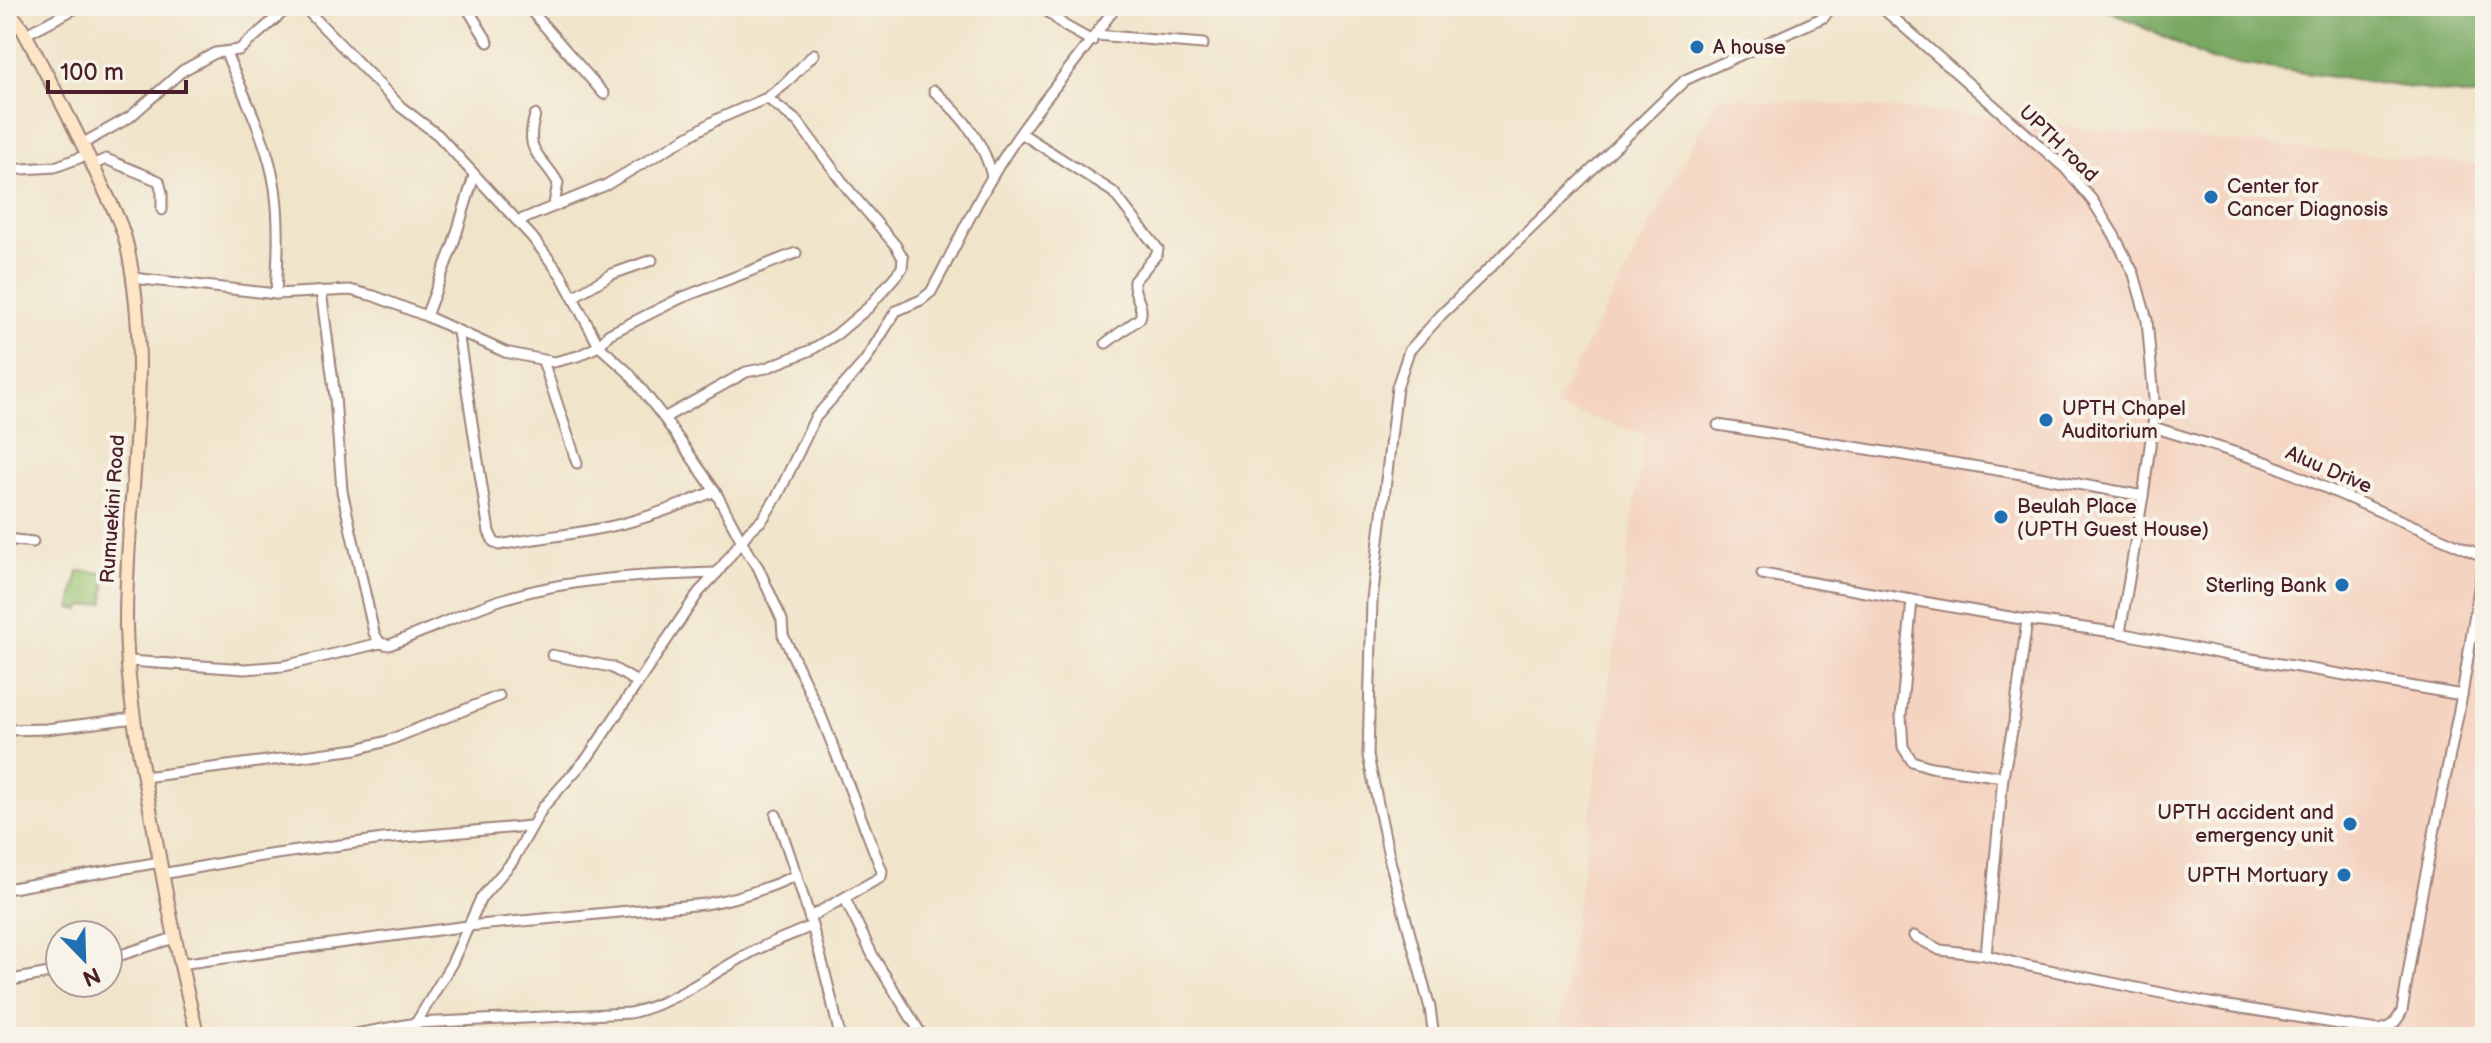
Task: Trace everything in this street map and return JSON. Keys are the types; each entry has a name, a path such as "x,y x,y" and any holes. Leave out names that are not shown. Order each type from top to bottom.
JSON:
{"street":[{"path":"26,34 80,6"},
{"path":"6,170 55,167 87,155 182,71 215,53 239,50 290,6"},
{"path":"303,6 401,107 438,135 518,221 561,275 599,346 628,372 715,491 758,567 782,620 783,635 822,718 882,871 881,877 811,921 695,986 641,1010 416,1023 340,1037"},
{"path":"466,6 488,42"},
{"path":"527,6 604,94"},
{"path":"1041,6 1065,26 1094,38 1203,44"},
{"path":"416,1023 452,963 481,898 512,862 543,807 588,757 699,592 749,531 762,520 778,495 815,418 865,361 896,311 931,292 992,176 1116,6"},
{"path":"1434,1037 1430,1008 1390,861 1368,756 1372,600 1397,387 1409,351 1442,314 1685,80 1824,17 1832,6"},
{"name":"UPTH road","path":"1880,6 2065,168 2092,200 2134,274 2147,320 2155,410 2120,633"},
{"name":"Rumuekini Road","path":"6,7 26,34 87,155 126,242 133,278 139,360 127,569 129,661 144,777 179,964 197,1033"},
{"path":"226,53 260,133 275,186 278,242 276,294"},
{"path":"518,221 606,185 718,119 767,98 814,54"},
{"path":"934,91 964,121 989,161 992,176"},
{"path":"664,418 746,372 766,368 811,350 837,334 869,307 902,268 903,258 896,246 847,188 798,122 767,98"},
{"path":"535,115 530,134 531,145 558,183 554,204"},
{"path":"1021,133 1113,192 1158,249 1134,281 1142,310 1140,318 1106,343"},
{"path":"87,155 106,159 159,181 162,210"},
{"path":"426,316 453,245 474,176"},
{"path":"133,278 276,294 350,290 426,316 505,352 554,362 599,346 609,334 681,298 796,253"},
{"path":"573,297 612,274 652,260"},
{"path":"321,291 335,397 342,491 374,633 380,643"},
{"path":"458,332 489,532 494,542 499,545 572,535 622,524 662,513 715,491"},
{"path":"543,361 577,463"},
{"path":"1718,425 2143,496"},
{"name":"Aluu Drive","path":"2153,427 2266,462 2484,557"},
{"path":"6,539 33,542"},
{"path":"1914,936 1940,950 1986,955 2210,1003 2377,1030 2388,1028 2397,1021 2402,1011 2419,908 2462,695 2484,557"},
{"path":"129,661 245,669 284,666 380,643 389,645 498,601 536,591 577,583 717,573"},
{"path":"1762,574 2120,633 2222,654 2462,695"},
{"path":"1912,600 1901,716 1903,747 1912,761 1931,767 2003,777"},
{"path":"1986,955 2003,777 2027,620"},
{"path":"552,655 611,667 637,682"},
{"path":"144,777 357,749 387,741 499,696"},
{"path":"6,730 46,729 135,718"},
{"path":"776,815 811,921 840,1037"},
{"path":"6,889 383,839 531,826"},
{"path":"179,964 468,926 705,904 741,898 797,875"},
{"path":"845,899 874,958 923,1037"},
{"path":"124,954 174,938"},
{"path":"6,981 44,974"},
{"path":"174,1037 197,1033"}],"shaded area":[{"path":"1718,96 1980,115 2039,124 2485,165 2485,1037 1558,1037 1645,434 1554,407"}],"green space":[{"path":"2100,6 2485,6 2485,98 2210,60"},
{"path":"78,571 106,573 104,603 82,607 81,610 71,608"}],"place":[{"name":"A house","path":"1697,47"},
{"name":"Center for Cancer Diagnosis","path":"2211,197"},
{"name":"UPTH Chapel Auditorium","path":"2046,420"},
{"name":"Beulah Place (UPTH Guest House)","path":"2001,517"},
{"name":"Sterling Bank","path":"2342,585"},
{"name":"UPTH accident and emergency unit","path":"2350,824"},
{"name":"UPTH Mortuary","path":"2344,875"}]}
